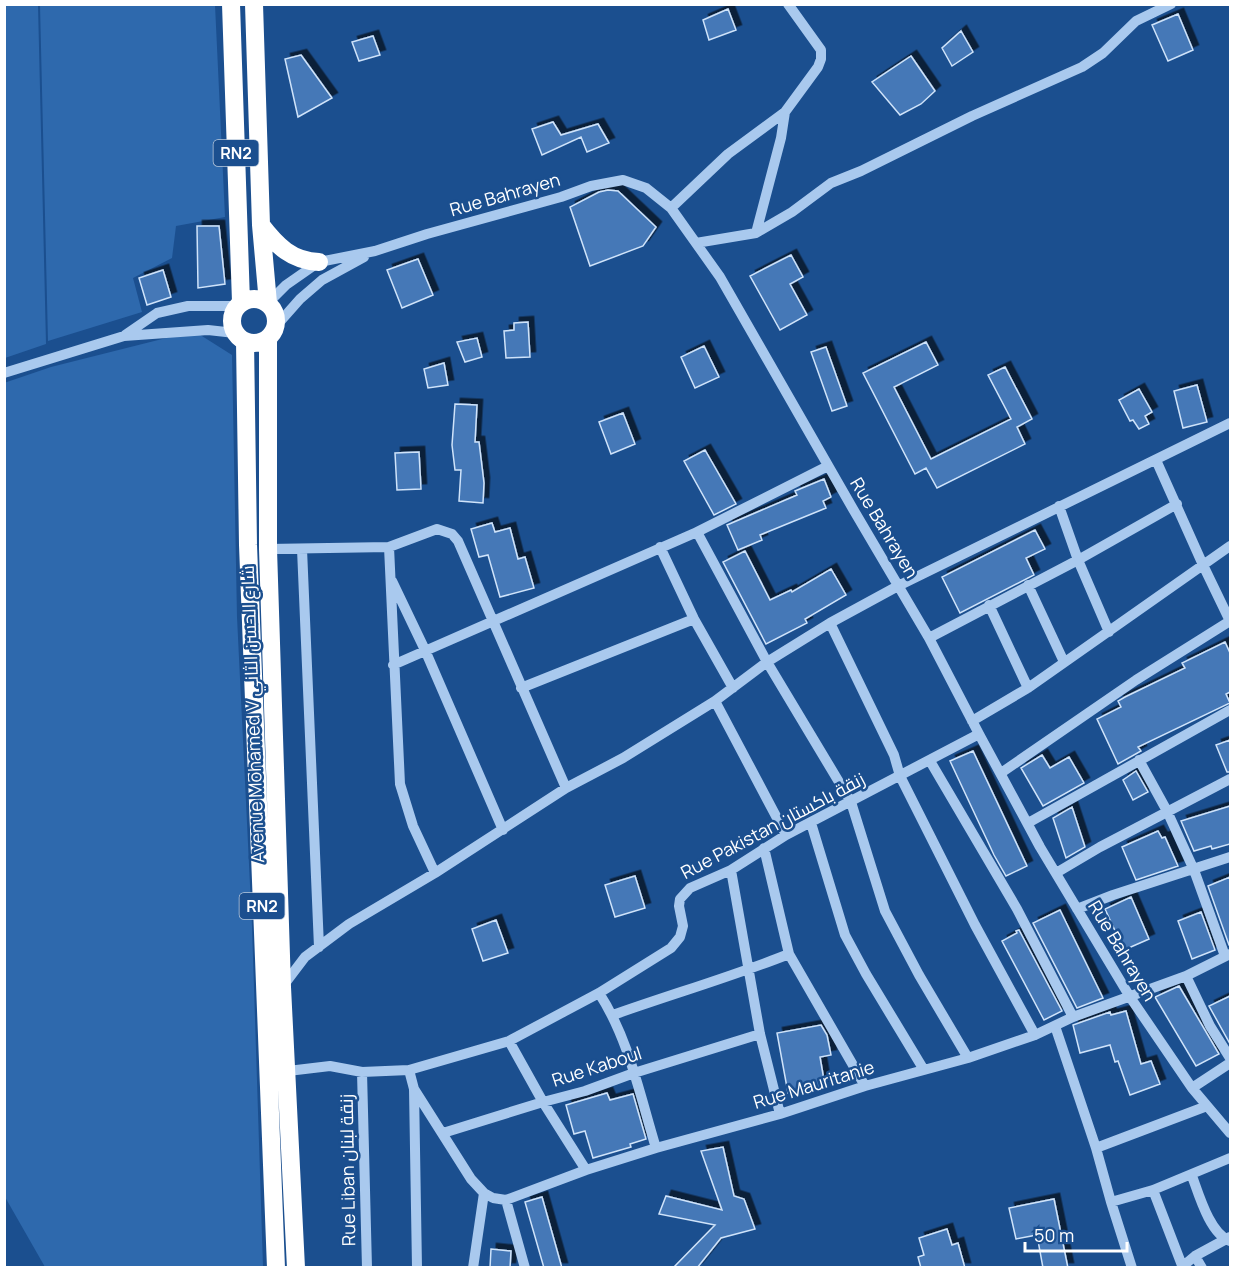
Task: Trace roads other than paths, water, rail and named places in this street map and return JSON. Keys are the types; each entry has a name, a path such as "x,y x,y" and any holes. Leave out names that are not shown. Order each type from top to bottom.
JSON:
{"highway":[{"name":"RN2","path":"231,4 239,304 232,319 240,337"},
{"name":"RN2","path":"254,4 261,225 268,303 274,310 272,332"},
{"path":"261,225 285,251 296,259 319,262"},
{"path":"239,304 254,298 268,303"},
{"path":"240,337 257,343 272,332"},
{"name":"Avenue Mohamed V شارع الحسن الثاني","path":"272,332 268,549 282,987 288,1071 296,1268"},
{"name":"Avenue Mohamed V شارع الحسن الثاني","path":"240,337 276,1268"}],"street":[{"path":"671,208 728,154 785,112 814,74 821,59 821,50 788,4"},
{"path":"696,243 738,238 756,233 792,212 831,183 1082,67 1103,53 1136,21 1171,4"},
{"path":"756,233 781,138 785,112"},
{"name":"Rue Bahrayen","path":"268,303 286,285 319,262 375,251 427,234 561,197 591,186 623,180 646,188 671,208 720,277 929,638 1000,773 1130,997 1192,1088 1230,1133"},
{"name":"Rue Bahrayen","path":"272,332 300,299 322,280 375,251"},
{"path":"124,336 157,313 188,306 239,304"},
{"path":"4,373 124,336 208,330 240,337"},
{"path":"282,987 305,957 349,924 435,873 566,788 623,758 715,701 767,662 830,623 898,586 1230,423"},
{"path":"1000,773 1136,680 1230,621 1156,460"},
{"path":"393,664 697,532 828,466"},
{"path":"929,638 1078,560 1177,504"},
{"path":"1059,506 1078,560 1109,632"},
{"path":"268,549 389,547 437,529 452,534 458,541 566,788"},
{"path":"697,532 767,662 851,802 885,911 907,954 968,1058"},
{"path":"972,721 1028,688 1230,546"},
{"path":"389,547 400,784 413,826 435,873"},
{"path":"660,547 694,619 733,688"},
{"path":"302,549 319,946"},
{"path":"390,576 425,650 503,830"},
{"path":"1028,585 1064,662"},
{"path":"989,605 1028,688"},
{"path":"522,688 694,619"},
{"path":"830,623 894,755 900,776 975,925 1035,1035"},
{"path":"715,701 786,836"},
{"path":"1029,823 1230,710"},
{"name":"Rue Pakistan زنقة باكستان","path":"288,1071 330,1066 362,1072 409,1070 509,1041 599,993 671,948 680,937 683,926 679,906 683,894 690,888 731,870 764,848 979,734"},
{"path":"1139,760 1167,811 1194,870 1228,955"},
{"path":"930,761 1017,909 1073,1017"},
{"path":"1056,873 1230,779"},
{"path":"811,823 844,935 924,1070"},
{"path":"764,848 789,954 865,1086"},
{"path":"1077,909 1230,857"},
{"path":"731,870 747,970 780,1114"},
{"path":"614,1015 789,954"},
{"name":"Rue Mauritanie","path":"506,1200 586,1170 656,1148 968,1058 1035,1035 1073,1017 1186,976 1228,955"},
{"path":"1186,976 1210,1026 1230,1058"},
{"path":"599,993 614,1015 656,1148"},
{"path":"1055,1026 1096,1148 1132,1268"},
{"name":"Rue Kaboul","path":"443,1133 585,1091 634,1073 760,1034"},
{"path":"509,1041 543,1102 586,1170"},
{"path":"1192,1088 1230,1063"},
{"path":"409,1070 414,1089 417,1268"},
{"name":"Rue Liban زنقة لبنان","path":"362,1072 367,1268"},
{"path":"414,1089 471,1179 484,1193 493,1198 506,1200 525,1268"},
{"path":"1096,1148 1207,1106"},
{"path":"1111,1202 1192,1176 1230,1158"},
{"path":"1153,1190 1183,1267 1195,1257 1228,1239 1208,1216 1192,1176"},
{"path":"473,1268 484,1193"},
{"path":"1195,1257 1202,1268"}]}
